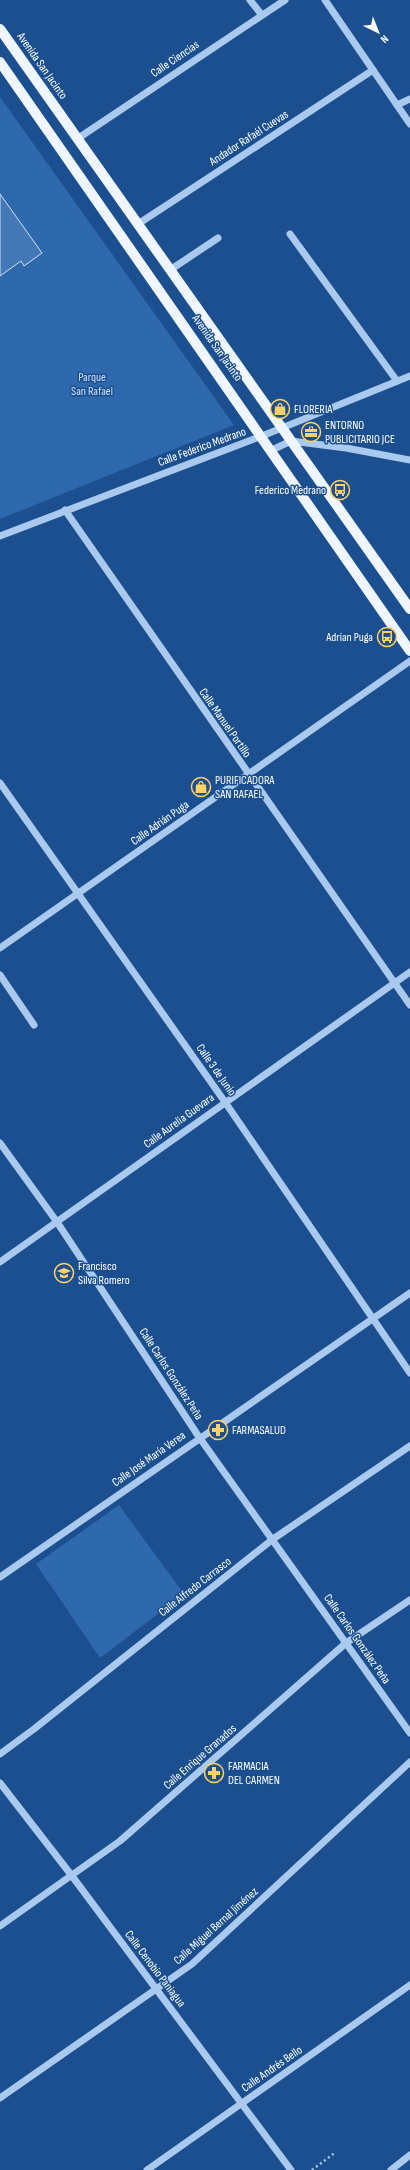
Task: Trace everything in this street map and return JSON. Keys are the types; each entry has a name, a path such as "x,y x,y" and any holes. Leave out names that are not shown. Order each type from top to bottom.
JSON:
{"main road":[{"name":"Avenida San Jacinto","path":"0,29 410,609"},
{"name":"Avenida San Jacinto","path":"0,62 272,450 410,651"}],"street":[{"path":"250,0 261,14"},
{"name":"Calle Ciencias","path":"77,138 261,14 285,0"},
{"path":"326,0 410,124"},
{"name":"Andador Rafaél Cuevas","path":"138,224 373,70"},
{"path":"397,105 410,99"},
{"path":"290,234 397,382"},
{"path":"170,270 218,238"},
{"name":"Calle Federico Medrano","path":"0,536 262,436 410,376"},
{"path":"272,450 291,441 346,448 410,460"},
{"name":"Calle Manuel Portillo","path":"65,510 410,1006"},
{"name":"Calle Adrián Puga","path":"0,948 410,661"},
{"name":"Calle 3 de Junio","path":"0,783 225,1102 410,1373"},
{"name":"Calle Aurelia Guevara","path":"0,1262 410,972"},
{"path":"0,975 34,1025"},
{"name":"Calle Carlos González Peña","path":"0,1143 57,1222 199,1437 410,1733"},
{"name":"Calle José María Verea","path":"0,1577 199,1437 410,1293"},
{"name":"Calle Alfredo Carrasco","path":"0,1754 34,1729 273,1540 410,1446"},
{"name":"Calle Enrique Granados","path":"0,1926 120,1841 346,1643 410,1600"},
{"name":"Calle Miguel Bernal Jiménez","path":"0,2098 157,1990 192,1964 410,1762"},
{"name":"Calle Cenobio Paniagua","path":"0,1783 72,1876 290,2170"},
{"name":"Calle Andrés Bello","path":"147,2170 410,1985"},
{"path":"391,2170 410,2155"}],"path":[{"path":"312,2170 336,2152"}],"green space":[{"name":"Parque San Rafael","path":"0,97 234,425 0,519"},
{"path":"119,1505 184,1594 100,1658 36,1564"}],"building":[{"path":"0,194 42,253 24,266 21,261 0,276"}],"place":[{"name":"FLORERIA","path":"280,409"},
{"name":"ENTORNO PUBLICITARIO JCE","path":"311,432"},
{"name":"Federico Medrano","path":"340,490"},
{"name":"Adrian Puga","path":"387,637"},
{"name":"PURIFICADORA SAN RAFAEL","path":"201,787"},
{"name":"Francisco Silva Romero","path":"64,1273"},
{"name":"FARMASALUD","path":"218,1430"},
{"name":"FARMACIA DEL CARMEN","path":"214,1773"}]}
